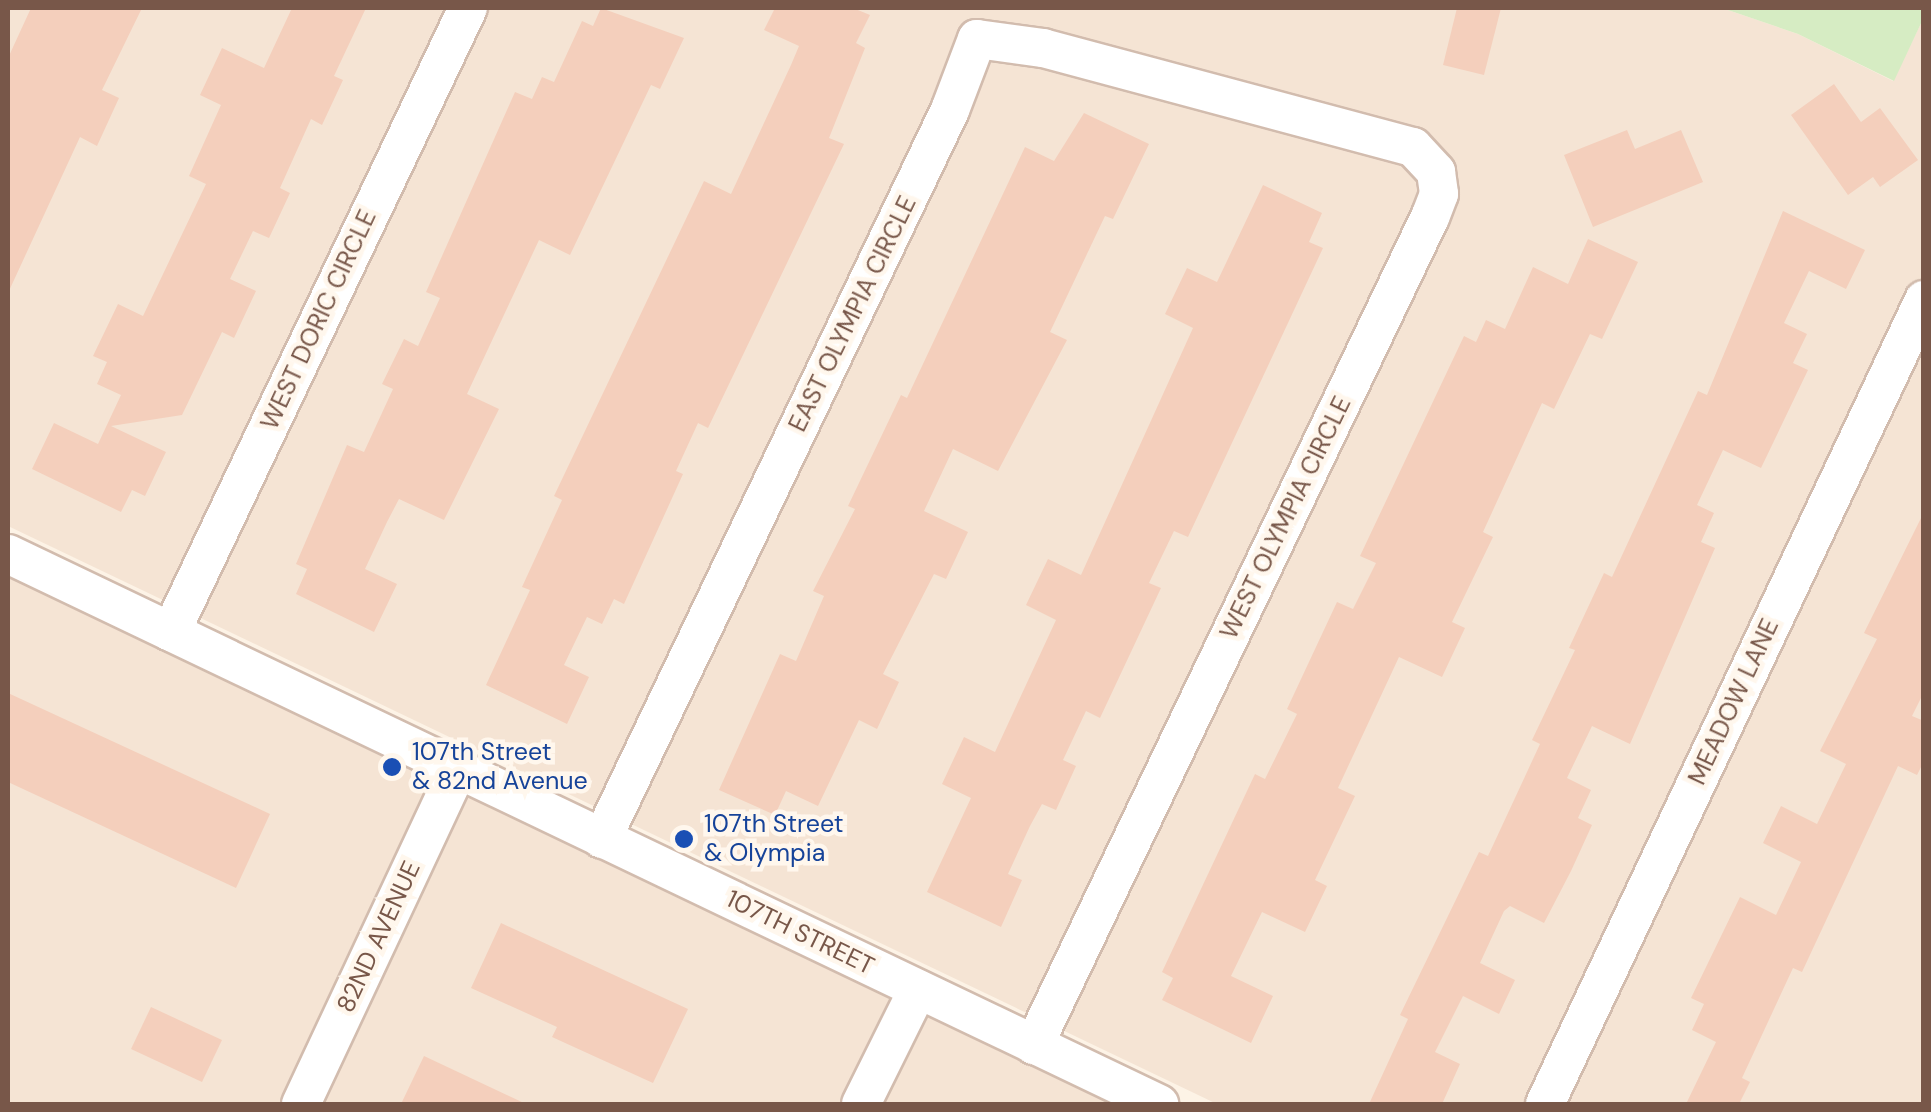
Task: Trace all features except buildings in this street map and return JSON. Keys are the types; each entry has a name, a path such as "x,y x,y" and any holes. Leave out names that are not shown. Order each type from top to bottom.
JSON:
{"street":[{"name":"WEST DORIC CIRCLE","path":"171,632 468,8"},
{"name":"EAST OLYMPIA CIRCLE","path":"602,839 950,110 977,39 1043,48 1250,99"},
{"name":"WEST OLYMPIA CIRCLE","path":"1034,1045 1439,194 1436,172 1413,146 1250,99"},
{"name":"MEADOW LANE","path":"1545,1104 1924,300"},
{"name":"107TH STREET","path":"8,554 1159,1104"},
{"name":"82ND AVENUE","path":"301,1104 458,770"},
{"path":"861,1104 918,990"}],"shaded area":[{"path":"8,8 1722,8 1798,34 1893,81 1923,19 1923,1104 1217,1104 8,526"},
{"path":"8,576 60,601 1111,1104 8,1104"}],"green space":[{"path":"1722,8 1923,8 1923,19 1894,81 1798,34"}],"place":[{"name":"107th Street & 82nd Avenue","path":"392,767"},
{"name":"107th Street & Olympia","path":"684,839"}]}
